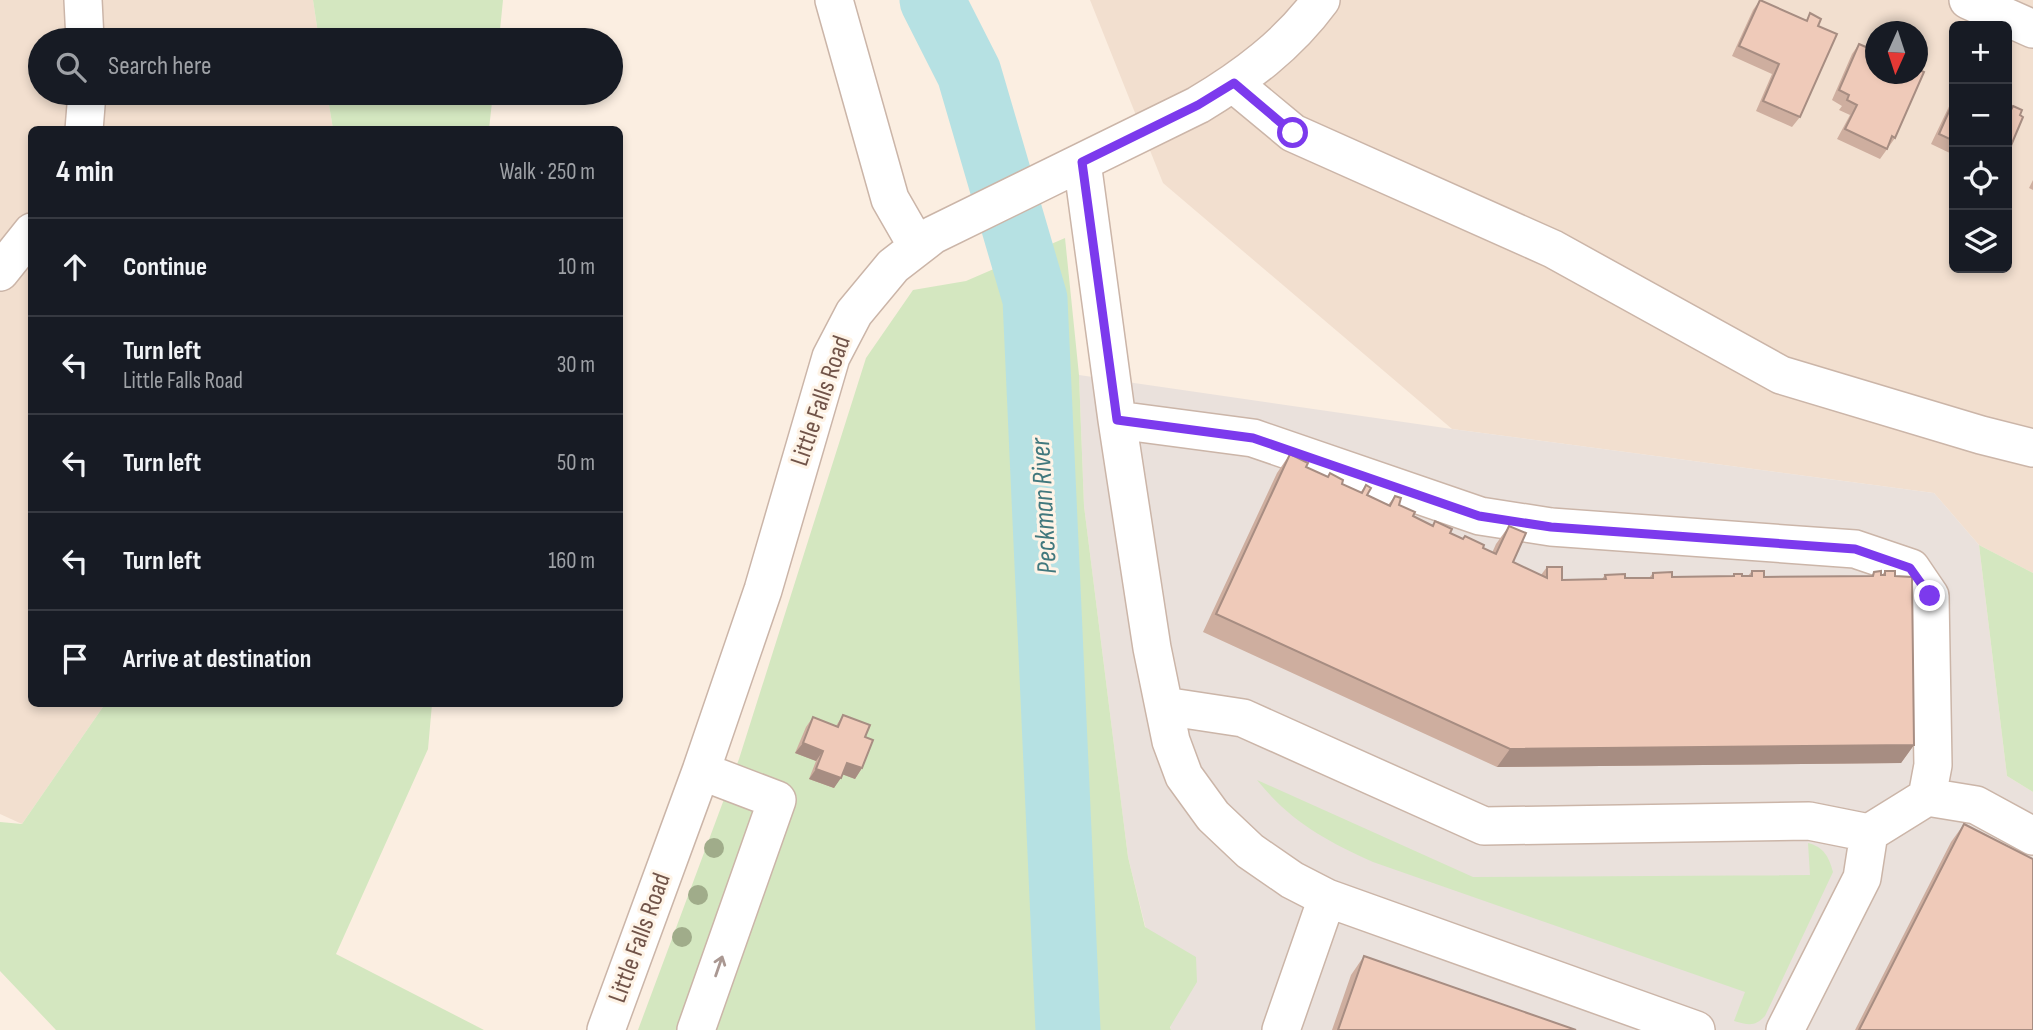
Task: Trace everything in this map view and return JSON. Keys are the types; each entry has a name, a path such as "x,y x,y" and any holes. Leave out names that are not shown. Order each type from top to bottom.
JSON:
{"street":[{"path":"83,0 85,28"},
{"path":"834,0 890,200 917,246"},
{"name":"Little Falls Road","path":"607,1030 763,590 831,357 854,313 893,266 917,246 950,225 1198,105 1234,83 1290,36 1321,0"},
{"path":"1968,0 2033,29"},
{"path":"1234,83 1293,133 1553,249 1781,375 2033,449"},
{"path":"84,126 87,105"},
{"path":"1082,162 1117,420 1152,648 1171,741 1184,776 1213,816 1250,852 1292,880 1326,898 1696,1030"},
{"path":"0,272 28,237"},
{"path":"1117,420 1253,438 1479,516 1551,527 1855,549 1910,568 1930,596 1933,765 1927,797"},
{"path":"1164,706 1243,718 1484,826 1810,821 1869,833 1927,797 1976,805 2033,836"},
{"path":"696,1030 777,800 701,771"},
{"path":"1785,1030 1862,878 1869,833"},
{"path":"1281,1030 1326,898"}],"shaded area":[{"path":"0,0 313,0 317,28 28,28 28,105 329,105 332,126 28,126 28,707 103,707 22,824 0,814"},
{"path":"1090,0 2033,0 2033,573 1979,545 1934,493 1452,429 1163,183"},
{"path":"1079,375 1452,429 1934,493 1979,545 2007,776 2033,792 2033,1030 1171,1030 1128,857 1084,506"}],"green space":[{"path":"313,0 503,0 500,28 317,28"},
{"path":"329,105 492,105 489,126 332,126"},
{"path":"1065,238 1079,375 1084,506 1128,857 1145,927 1196,957 1197,982 1170,1027 1171,1030 638,1030 739,759 866,358 913,290 966,281"},
{"path":"1979,545 2033,573 2033,792 2007,776"},
{"path":"103,707 432,707 428,749 336,954 484,1030 56,1030 0,971 0,822 22,824"},
{"path":"1257,780 1473,877 1810,875 1808,843 1825,853 1833,872 1765,1016 1751,1024 1743,1023 1734,1021 1745,992 1373,862 1339,846 1296,819"}],"building":[{"path":"1760,0 1807,21 1810,13 1821,19 1818,26 1837,34 1800,117 1763,101 1779,64 1739,46"},
{"path":"1859,44 1865,47 1865,84 1919,84 1895,138 1892,136 1887,149 1845,129 1857,105 1847,100 1849,95 1839,90"},
{"path":"2013,106 2022,110 2020,115 2023,117 2012,143"},
{"path":"1949,111 1949,139 1939,134"},
{"path":"1290,454 1308,463 1306,467 1328,477 1330,473 1343,480 1342,484 1362,493 1366,485 1371,488 1367,495 1390,506 1395,496 1401,498 1399,505 1415,512 1413,516 1433,526 1435,521 1452,529 1450,533 1463,539 1465,536 1496,554 1509,526 1526,533 1513,562 1547,578 1547,567 1562,567 1562,580 1606,579 1605,575 1625,574 1625,578 1653,578 1653,573 1672,572 1672,577 1734,574 1752,576 1752,571 1764,571 1764,577 1873,576 1874,572 1881,571 1881,575 1885,575 1885,571 1895,571 1895,576 1912,577 1914,745 1510,749 1216,614"},
{"path":"843,715 870,725 865,737 873,740 862,768 847,763 841,778 816,769 823,751 803,743 813,717 838,727"},
{"path":"1964,824 2033,859 2033,1030 1859,1030"},
{"path":"1364,956 1576,1030 1338,1030"}],"waterway":[{"name":"Peckman River","path":"932,0 969,73 1035,299 1068,1030"}],"route":[{"path":"1293,133 1234,83 1198,105 1082,162 1117,420 1253,438 1479,516 1551,527 1855,549 1910,568 1930,596"}]}
